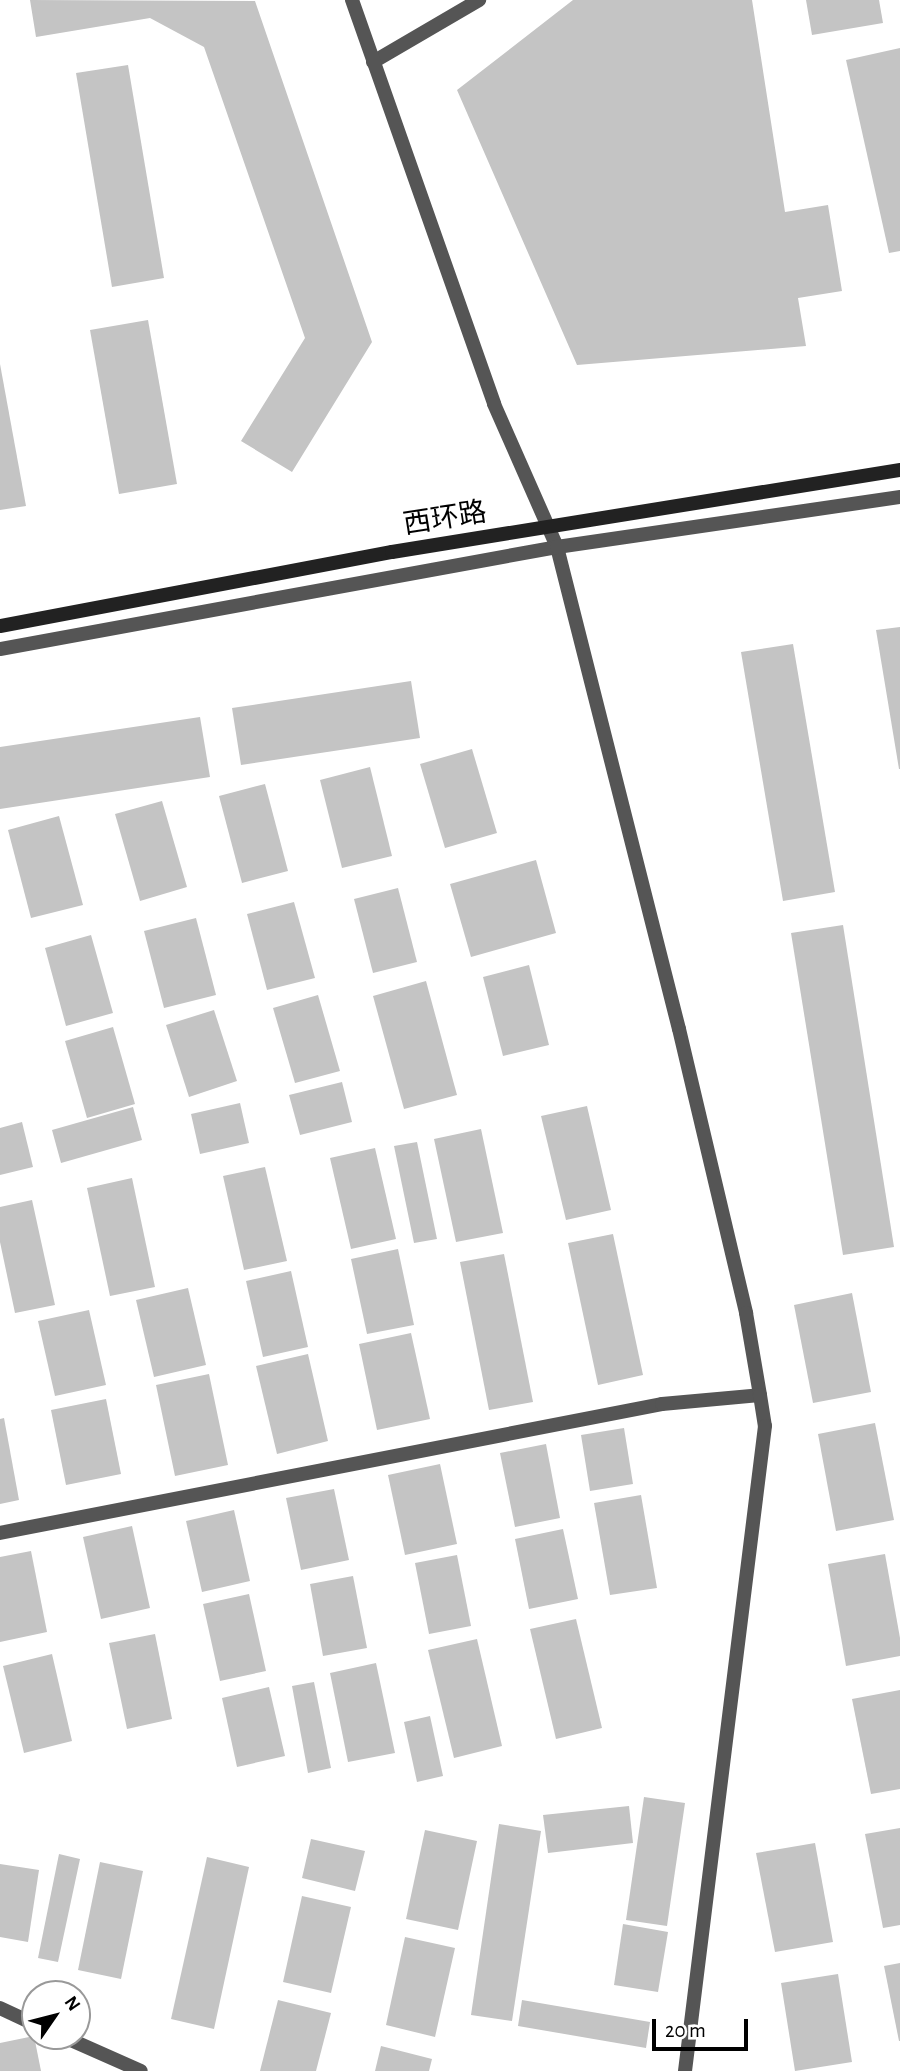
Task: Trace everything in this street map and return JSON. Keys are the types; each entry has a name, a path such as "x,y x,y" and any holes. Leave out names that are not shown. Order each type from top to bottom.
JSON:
{"main road":[{"name":"西环路","path":"0,626 392,552 900,470"}],"street":[{"path":"352,0 494,404 557,548 679,1029 746,1313 765,1426 685,2071"},
{"path":"373,62 479,0"},
{"name":"西环路","path":"0,649 557,548 900,497"},
{"path":"0,1533 662,1404 760,1395"},
{"path":"0,2008 21,2018"},
{"path":"91,2049 141,2071"}],"building":[{"path":"30,0 255,1 372,342 292,472 241,441 305,338 204,47 150,18 36,37"},
{"path":"573,0 752,0 785,212 828,205 842,291 798,298 806,346 577,365 457,90"},
{"path":"806,0 879,0 883,23 812,35"},
{"path":"900,48 900,251 889,253 846,60"},
{"path":"128,65 164,278 112,287 76,73"},
{"path":"148,320 177,484 119,494 90,330"},
{"path":"0,364 26,506 0,510"},
{"path":"900,627 900,769 899,769 876,630"},
{"path":"793,644 835,892 783,901 741,652"},
{"path":"411,681 420,738 241,765 232,708"},
{"path":"200,717 210,777 0,809 0,747"},
{"path":"472,749 497,833 445,848 420,764"},
{"path":"370,767 392,856 342,868 320,780"},
{"path":"265,784 288,871 242,883 219,796"},
{"path":"162,801 187,887 140,901 115,814"},
{"path":"59,816 83,905 31,918 8,830"},
{"path":"536,860 556,933 471,957 450,884"},
{"path":"398,888 417,962 373,973 354,899"},
{"path":"294,902 315,978 267,990 247,914"},
{"path":"196,918 216,995 164,1008 144,931"},
{"path":"843,925 894,1247 843,1255 791,933"},
{"path":"91,935 113,1013 66,1026 45,948"},
{"path":"529,965 549,1045 503,1056 483,977"},
{"path":"426,981 457,1095 404,1109 373,996"},
{"path":"318,995 340,1071 295,1083 273,1008"},
{"path":"214,1010 237,1081 189,1097 166,1025"},
{"path":"113,1027 135,1104 87,1118 65,1041"},
{"path":"342,1082 352,1122 300,1135 289,1095"},
{"path":"240,1103 249,1143 200,1154 191,1114"},
{"path":"587,1106 611,1210 566,1220 541,1116"},
{"path":"133,1107 142,1140 61,1163 52,1130"},
{"path":"22,1122 33,1167 0,1175 0,1128"},
{"path":"481,1129 503,1233 456,1242 434,1139"},
{"path":"417,1142 437,1239 414,1243 394,1146"},
{"path":"375,1148 396,1239 351,1249 330,1158"},
{"path":"265,1167 287,1261 244,1270 223,1176"},
{"path":"132,1178 155,1287 110,1296 87,1188"},
{"path":"32,1200 55,1305 15,1313 0,1242 0,1207"},
{"path":"613,1234 643,1375 598,1385 568,1243"},
{"path":"398,1249 414,1325 367,1334 351,1259"},
{"path":"504,1254 533,1402 489,1410 460,1262"},
{"path":"291,1271 308,1347 263,1357 246,1281"},
{"path":"188,1288 206,1365 154,1377 136,1300"},
{"path":"852,1293 871,1392 813,1403 794,1305"},
{"path":"89,1310 106,1385 55,1396 38,1321"},
{"path":"411,1333 430,1419 377,1430 359,1344"},
{"path":"308,1354 328,1441 277,1454 256,1366"},
{"path":"209,1374 228,1465 175,1476 156,1385"},
{"path":"106,1399 121,1474 66,1485 51,1410"},
{"path":"4,1418 19,1500 0,1504 0,1419"},
{"path":"875,1423 894,1520 836,1531 818,1434"},
{"path":"624,1428 633,1484 590,1491 581,1435"},
{"path":"546,1444 560,1518 515,1527 500,1453"},
{"path":"440,1464 457,1544 405,1555 388,1475"},
{"path":"334,1489 349,1560 301,1570 286,1498"},
{"path":"641,1495 657,1588 610,1595 594,1503"},
{"path":"234,1510 250,1581 202,1592 186,1521"},
{"path":"132,1526 150,1608 101,1619 83,1537"},
{"path":"563,1529 578,1599 529,1609 515,1539"},
{"path":"31,1551 47,1632 0,1642 0,1557"},
{"path":"885,1554 900,1638 900,1656 846,1666 828,1564"},
{"path":"457,1555 471,1626 429,1634 415,1563"},
{"path":"353,1576 367,1648 323,1656 310,1584"},
{"path":"249,1594 266,1671 220,1681 203,1604"},
{"path":"576,1619 602,1728 556,1739 530,1629"},
{"path":"155,1634 172,1719 127,1729 109,1643"},
{"path":"477,1639 502,1746 454,1758 428,1650"},
{"path":"52,1654 72,1741 24,1753 3,1666"},
{"path":"376,1663 395,1753 348,1762 330,1673"},
{"path":"314,1682 331,1768 308,1773 292,1686"},
{"path":"269,1687 285,1756 237,1767 222,1698"},
{"path":"900,1690 900,1789 871,1794 852,1699"},
{"path":"430,1716 443,1776 417,1782 404,1722"},
{"path":"644,1797 685,1803 667,1926 626,1920"},
{"path":"629,1806 633,1843 548,1853 543,1815"},
{"path":"499,1824 541,1831 512,2021 471,2015"},
{"path":"900,1828 900,1925 883,1928 865,1834"},
{"path":"425,1830 477,1841 458,1930 406,1919"},
{"path":"311,1839 365,1851 355,1891 302,1878"},
{"path":"815,1843 833,1942 775,1952 756,1853"},
{"path":"59,1854 80,1859 58,1962 38,1958"},
{"path":"207,1857 249,1867 214,2029 171,2019"},
{"path":"100,1862 143,1871 121,1979 78,1970"},
{"path":"0,1864 39,1870 28,1942 0,1937"},
{"path":"302,1896 351,1907 331,1993 283,1982"},
{"path":"623,1924 668,1932 658,1992 614,1985"},
{"path":"405,1937 455,1948 435,2037 386,2025"},
{"path":"900,1963 900,2041 899,2041 884,1966"},
{"path":"838,1974 852,2062 795,2071 781,1983"},
{"path":"278,2000 331,2013 316,2071 260,2071"},
{"path":"522,2000 650,2022 646,2048 518,2026"},
{"path":"21,2039 21,2050 37,2050 41,2071 0,2071 0,2043"},
{"path":"381,2046 432,2059 429,2071 375,2071"}]}
